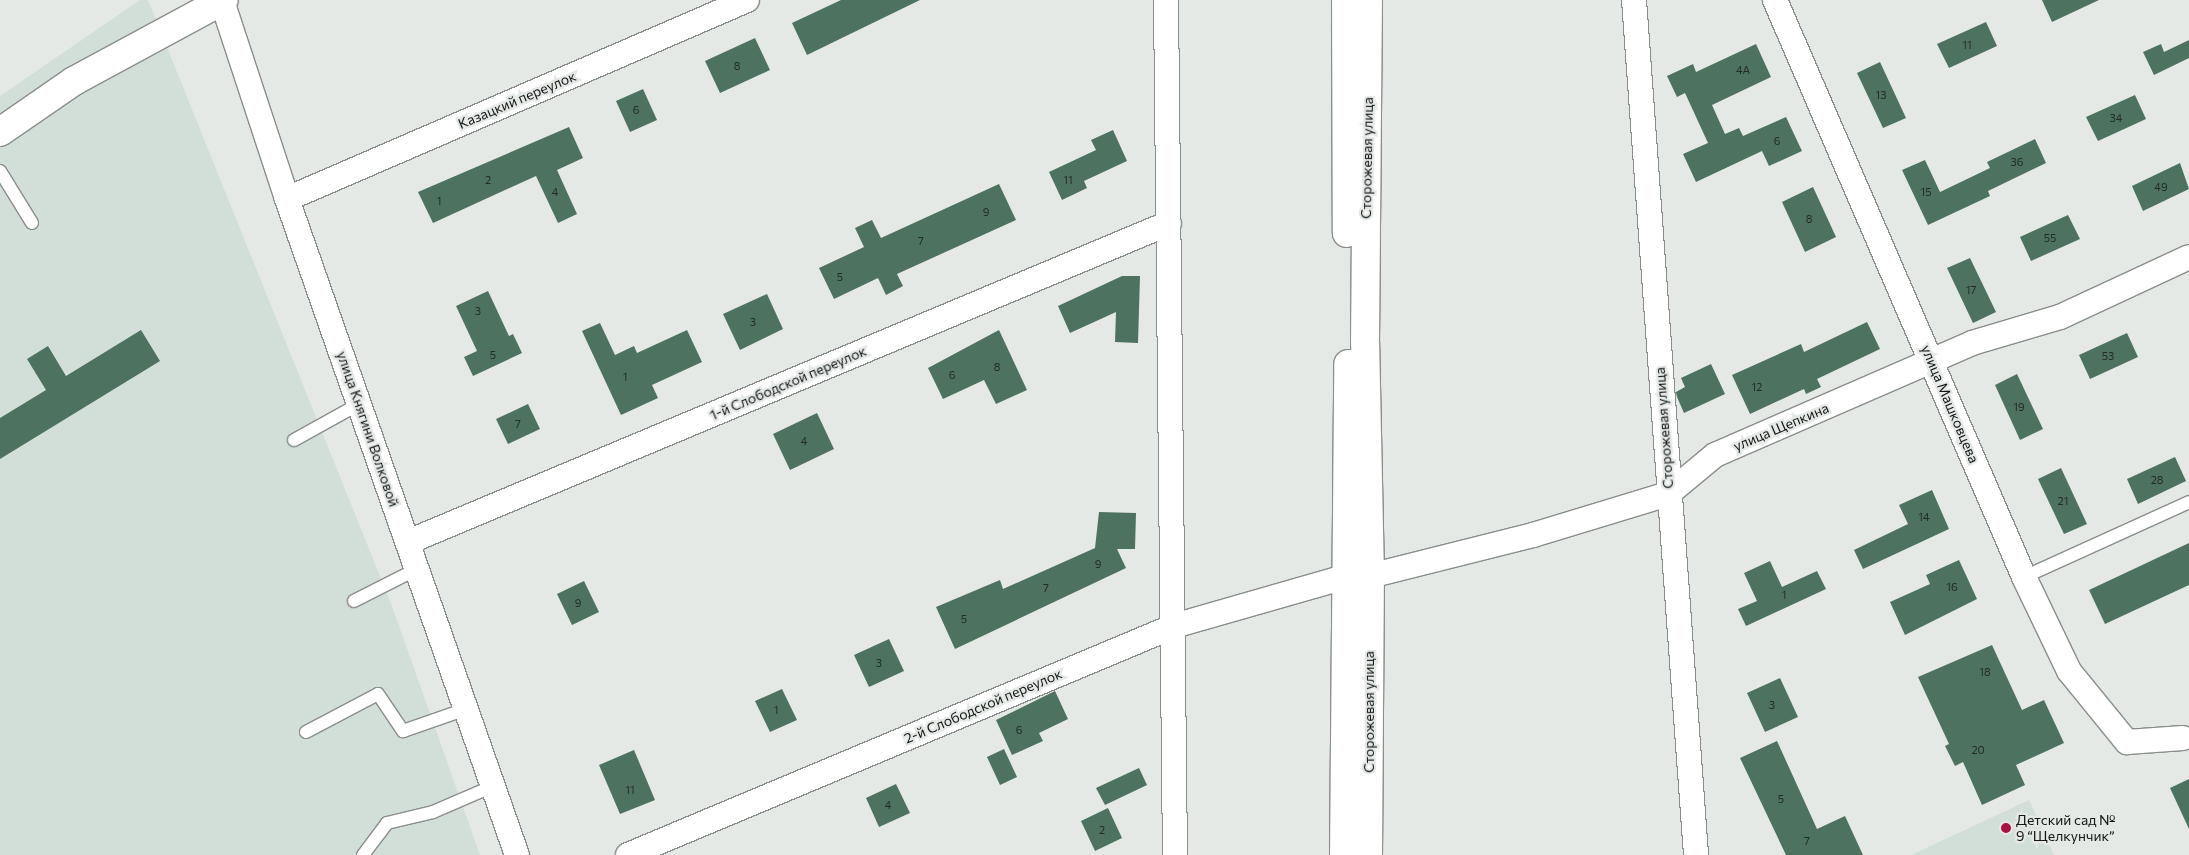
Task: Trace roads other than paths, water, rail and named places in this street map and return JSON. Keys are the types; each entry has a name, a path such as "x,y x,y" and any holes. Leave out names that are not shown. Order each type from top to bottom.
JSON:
{"main road":[{"name":"Сторожевая улица","path":"1346,0 1358,577 1368,855"},
{"name":"Сторожевая улица","path":"1344,855 1358,577 1365,342 1368,0"},
{"path":"0,132 74,81 223,1"}],"street":[{"name":"Казацкий переулок","path":"287,199 747,0"},
{"path":"1166,0 1175,855"},
{"name":"Сторожевая улица","path":"1634,0 1668,494 1696,855"},
{"name":"улица Машковцева","path":"1775,0 2024,577 2069,671 2127,742 2186,736"},
{"name":"улица Княгини Волковой","path":"223,1 287,199 517,855"},
{"name":"1-й Слободской переулок","path":"408,542 1169,223"},
{"name":"улица Щепкина","path":"1358,577 1533,535 1668,494 1715,455 1972,343 2060,317 2189,257"},
{"name":"2-й Слободской переулок","path":"628,855 1174,626 1358,577"}],"lane":[{"path":"0,171 32,223"},
{"path":"294,440 359,404"},
{"path":"2024,577 2189,502"},
{"path":"354,601 417,569"},
{"path":"306,732 378,694 403,731 466,709"},
{"path":"363,855 387,823 433,812 493,786"}],"place":[{"name":"Детский сад № 9 “Щелкунчик”","path":"2006,828"}]}
